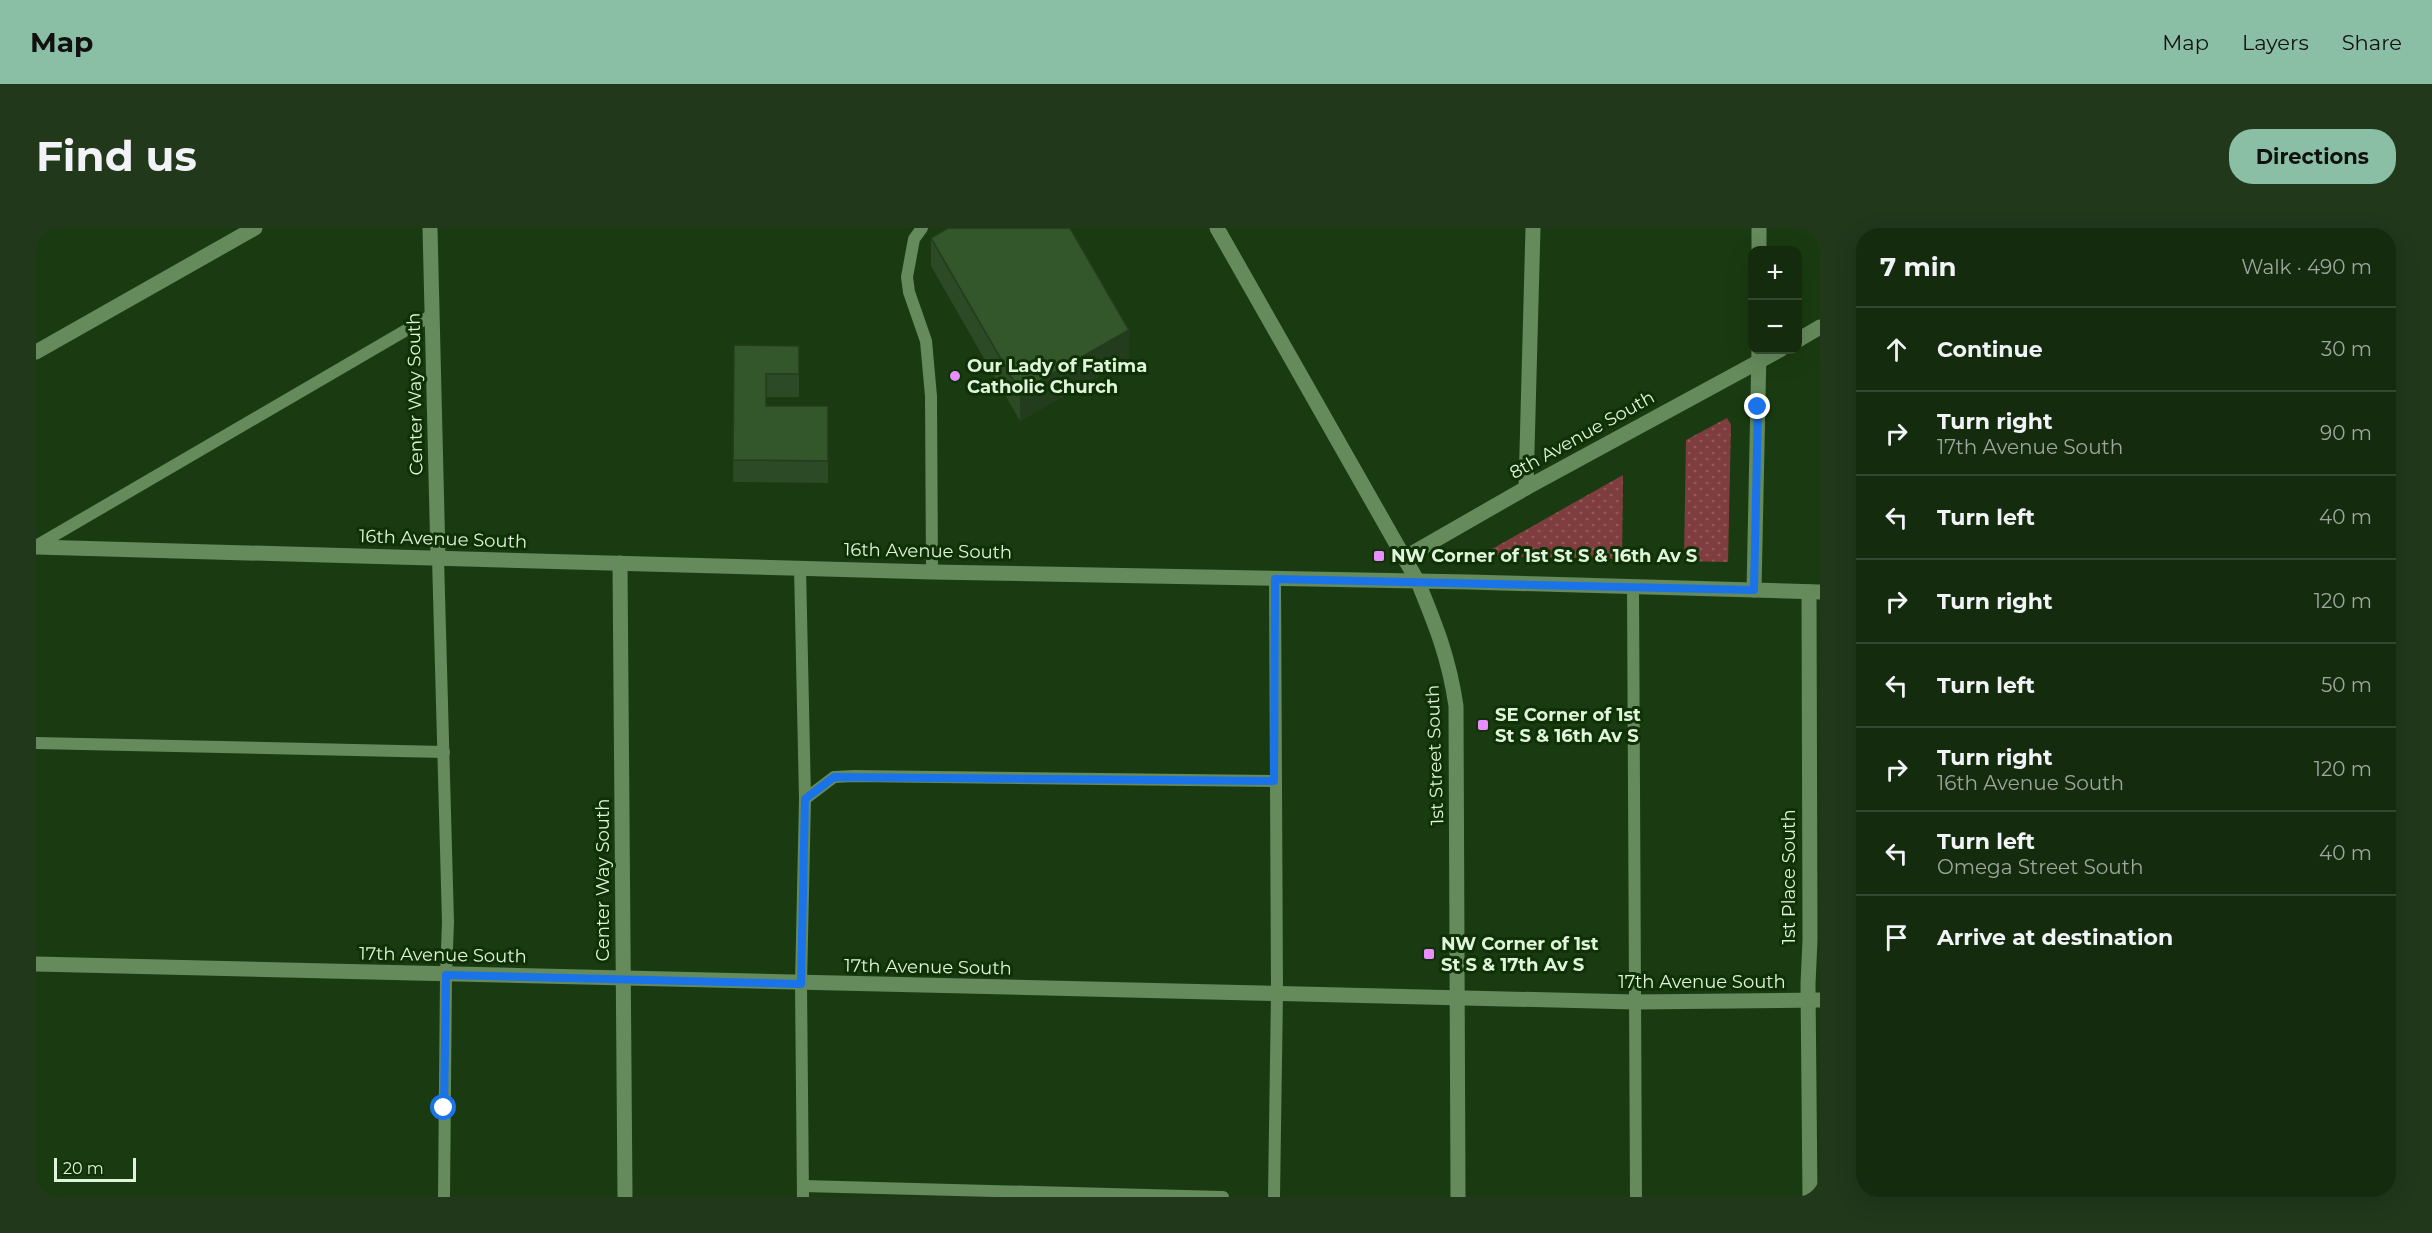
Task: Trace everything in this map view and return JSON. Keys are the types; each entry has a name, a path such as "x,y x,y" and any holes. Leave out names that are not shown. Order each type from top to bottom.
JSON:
{"street":[{"path":"36,352 255,228"},
{"name":"Center Way South","path":"430,228 438,558"},
{"name":"1st Street South","path":"1216,228 1418,582 1442,639 1451,671 1456,706 1458,1197"},
{"path":"1526,488 1533,228"},
{"path":"1759,228 1759,246"},
{"path":"1802,337 1820,327"},
{"path":"1754,590 1759,356"},
{"name":"8th Avenue South","path":"1404,558 1759,356"},
{"name":"16th Avenue South","path":"36,547 932,572 1633,586 1814,592"},
{"name":"Center Way South","path":"620,563 625,1197"},
{"name":"1st Place South","path":"1810,1197 1815,1000 1814,592"},
{"name":"17th Avenue South","path":"36,964 801,984 1635,1002 1815,1000"}],"lane":[{"path":"922,228 914,239 907,277 909,292 926,341 931,396 932,572"},
{"path":"36,547 432,315"},
{"path":"438,558 448,922 444,1197"},
{"path":"800,567 805,799 801,984 803,1191 1223,1197"},
{"path":"1274,1197 1277,993 1274,781 1275,579"},
{"path":"1633,586 1636,1197"},
{"path":"36,744 444,752"},
{"path":"805,799 834,777 854,776 1274,781"}],"shaded area":[{"path":"1727,418 1731,425 1728,562 1684,561 1686,440"},
{"path":"1623,475 1622,559 1492,556 1492,549"}],"building":[{"path":"948,228 1070,228 1129,330 1020,392 931,238"},
{"path":"734,345 799,346 799,374 766,374 766,406 828,406 828,461 733,460"}],"place":[{"name":"Our Lady of Fatima Catholic Church","path":"955,376"},
{"name":"NW Corner of 1st St S & 16th Av S","path":"1379,556"},
{"name":"SE Corner of 1st St S & 16th Av S","path":"1483,725"},
{"name":"NW Corner of 1st St S & 17th Av S","path":"1429,954"}],"route":[{"path":"444,1108 446,975 801,984 805,799 834,777 1274,781 1275,579 1754,590 1758,407"}]}
